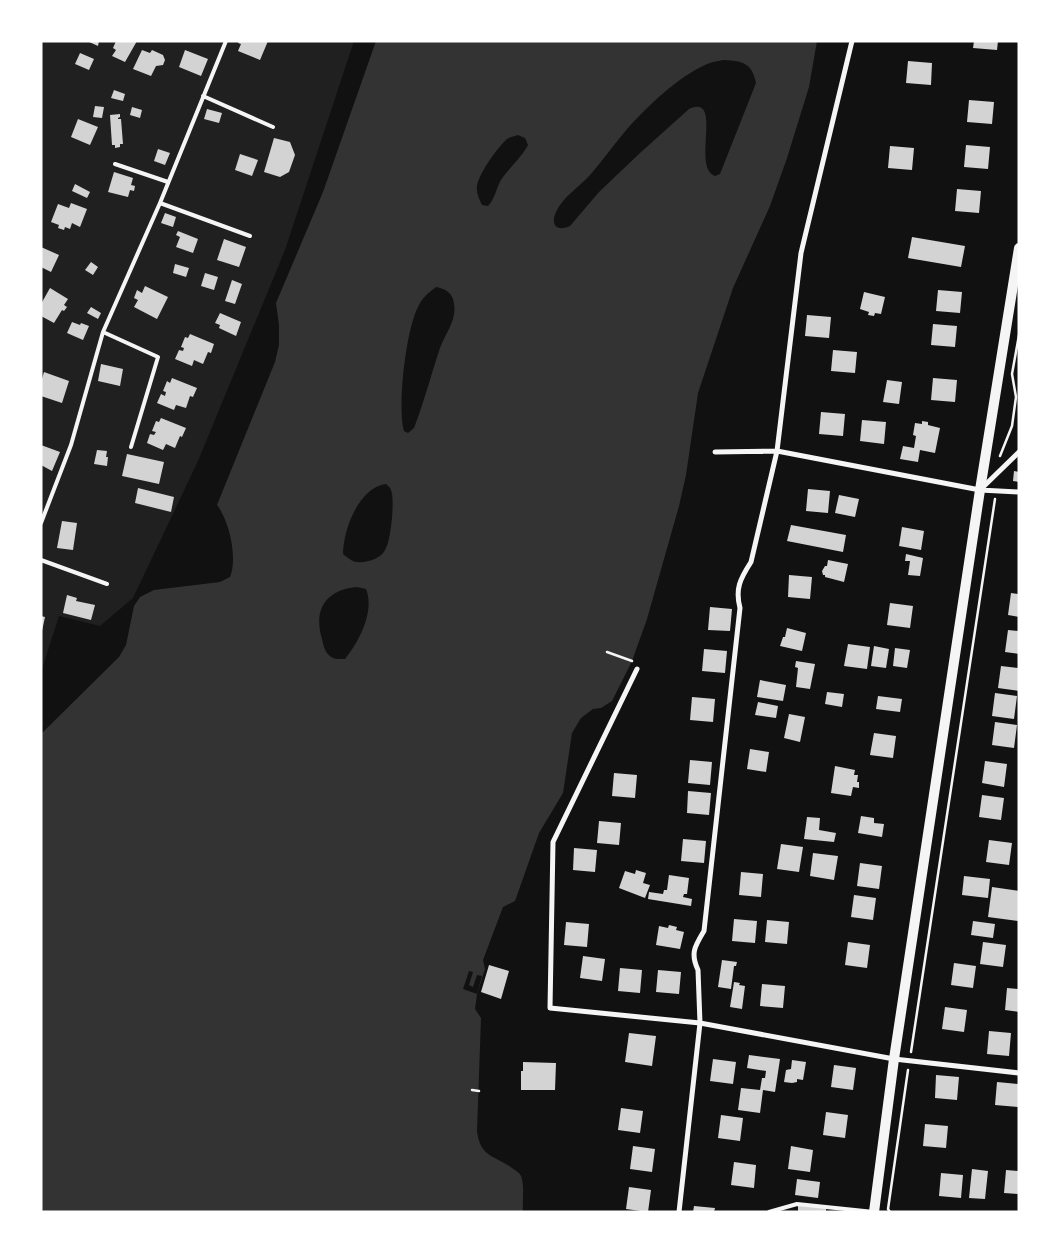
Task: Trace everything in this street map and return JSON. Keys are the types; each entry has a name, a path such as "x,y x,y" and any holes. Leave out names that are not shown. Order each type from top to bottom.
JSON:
{"main road":[{"path":"874,1212 894,1059 980,490 1019,248"}],"street":[{"path":"679,1212 700,1023 698,970 694,962 694,946 704,932 740,608 737,595 742,576 751,562 777,451 801,253 852,41"},
{"path":"715,452 777,451 980,490 1019,492"},
{"path":"980,490 1019,452"},
{"path":"637,670 553,842 550,1008 700,1023 894,1059 1019,1073"}],"lane":[{"path":"41,523 71,445 103,332 160,203 226,41"},
{"path":"203,96 273,127"},
{"path":"115,164 168,182"},
{"path":"160,203 250,236"},
{"path":"103,332 158,357 131,447"},
{"path":"41,560 107,584"},
{"path":"769,1212 797,1204 874,1212"}],"path":[{"path":"998,471 1000,458 1012,426 1016,397 1012,374 1019,335"},
{"path":"890,1212 888,1209 996,491"},
{"path":"607,652 632,662"},
{"path":"472,1090 479,1091"}],"shaded area":[{"path":"41,41 354,41 285,250 198,461 133,598 100,626 59,616 41,672"},
{"path":"376,41 817,41 809,87 787,158 770,206 733,288 698,393 686,475 679,506 647,619 632,661 612,701 601,708 593,709 581,718 572,733 563,793 539,833 515,901 503,907 483,960 485,969 477,994 475,1009 481,1018 477,1131 481,1146 485,1151 521,1176 523,1212 41,1212 41,734 119,657 126,645 134,606 140,597 154,590 220,582 230,577 233,550 225,520 217,505 275,362 279,345 276,303 323,192","holes":["724,60 746,64 752,71 756,83 720,174 715,176 708,170 704,112 699,107 689,109 599,192 570,226 558,228 554,224 554,217 559,207 571,192 590,175 628,128 664,93 684,77 714,62","518,135 525,138 528,145 506,173 491,203 488,206 482,205 478,195 478,181 489,161 508,138","436,287 446,290 451,294 454,304 454,316 440,348 414,428 408,433 404,431 402,419 402,387 406,350 418,307 423,298","386,484 391,489 391,528 386,548 378,558 365,562 356,562 343,554 344,544 349,522 354,511 368,493 376,487","357,587 366,589 368,598 367,616 364,626 345,659 335,659 328,655 320,628 319,619 324,603 337,592"]}],"pier":[{"path":"469,971 473,972 469,985 473,987 477,975 482,976 477,994 463,989"}],"building":[{"path":"87,41 99,41 98,46"},
{"path":"116,41 137,41 125,62 112,56 116,50 113,48"},
{"path":"239,41 268,41 260,60 238,51 241,44 238,43"},
{"path":"974,41 998,41 997,50 973,48"},
{"path":"142,50 150,53 152,50 163,55 165,60 163,65 156,66 151,76 133,69"},
{"path":"185,50 208,59 201,76 179,67"},
{"path":"80,53 94,59 89,70 75,64"},
{"path":"908,61 932,63 931,85 906,83"},
{"path":"114,90 125,94 123,101 111,98"},
{"path":"969,100 994,102 992,124 967,122"},
{"path":"95,106 104,107 102,118 93,117"},
{"path":"132,107 142,110 140,118 130,115"},
{"path":"207,109 222,113 219,123 204,119"},
{"path":"120,114 118,119 121,119 123,144 115,148 115,145 112,145 110,115"},
{"path":"78,119 98,127 90,145 71,137"},
{"path":"274,138 290,142 295,155 289,172 280,177 264,172"},
{"path":"966,145 990,147 988,169 964,167"},
{"path":"890,146 914,148 912,170 888,168"},
{"path":"158,149 170,153 165,165 154,161"},
{"path":"240,154 258,160 252,176 235,170"},
{"path":"114,172 133,178 131,185 135,186 134,191 130,190 128,197 108,192"},
{"path":"75,184 90,192 87,198 72,191"},
{"path":"957,189 981,191 979,213 955,211"},
{"path":"71,203 87,209 80,227 72,223 70,229 65,227 64,230 58,228 59,225 51,222 58,204 69,208"},
{"path":"165,213 176,217 173,227 161,223"},
{"path":"178,231 198,239 193,253 176,247 180,237 176,235"},
{"path":"912,237 965,246 961,267 908,258"},
{"path":"224,239 246,247 239,267 217,260"},
{"path":"41,247 59,255 51,272 41,267"},
{"path":"91,262 98,267 93,275 85,270"},
{"path":"175,264 189,268 186,277 173,273"},
{"path":"205,273 218,277 214,290 201,286"},
{"path":"232,280 242,284 235,304 225,301"},
{"path":"145,286 168,297 157,319 134,307 138,300 134,298 137,290 142,293"},
{"path":"50,288 68,299 64,305 67,307 64,311 62,310 54,323 41,316 41,304"},
{"path":"938,290 962,292 960,313 936,311"},
{"path":"864,292 885,297 881,314 868,315 869,312 860,309"},
{"path":"91,307 101,313 98,319 87,313"},
{"path":"220,313 241,322 236,336 219,328 220,325 215,323"},
{"path":"807,315 831,317 829,338 805,336"},
{"path":"72,322 89,326 83,340 67,333"},
{"path":"933,324 957,326 955,347 931,345"},
{"path":"190,334 214,344 211,353 208,352 203,364 194,360 192,366 175,359 179,350 183,351 184,348 181,347 185,337 188,338"},
{"path":"833,350 857,352 855,373 831,371"},
{"path":"101,364 123,369 120,386 98,381"},
{"path":"44,372 69,381 62,403 41,396 41,382"},
{"path":"172,378 197,388 193,397 190,396 186,408 176,405 174,410 157,403 161,394 165,396 166,392 163,391 167,381 170,383"},
{"path":"933,378 957,380 955,402 931,400"},
{"path":"887,380 902,382 899,404 883,402"},
{"path":"821,412 845,414 843,436 819,434"},
{"path":"161,418 186,428 175,448 166,444 163,450 147,443 150,434 154,435 156,432 152,431 156,421 159,422"},
{"path":"862,420 886,422 884,444 860,441"},
{"path":"922,421 928,422 928,425 940,428 935,453 920,450 918,462 900,459 903,446 914,448 916,436 913,435 915,423 922,424"},
{"path":"41,445 60,452 52,471 41,465"},
{"path":"97,450 107,451 107,466 94,464"},
{"path":"127,454 164,462 159,484 122,476"},
{"path":"1014,471 1019,472 1019,482 1013,481"},
{"path":"138,488 174,497 171,512 135,503"},
{"path":"808,489 830,491 828,513 806,511"},
{"path":"839,495 859,499 855,517 835,513"},
{"path":"62,521 77,523 73,550 57,548"},
{"path":"791,525 846,535 843,552 787,541"},
{"path":"902,527 924,531 921,550 899,546"},
{"path":"906,554 923,558 920,576 908,575 910,561 905,561"},
{"path":"828,560 848,564 844,582 823,575 822,571 827,566"},
{"path":"789,575 812,577 810,599 788,597"},
{"path":"1011,593 1019,594 1019,617 1008,615"},
{"path":"67,595 77,598 76,601 95,605 91,620 63,613"},
{"path":"890,603 913,606 910,628 887,625"},
{"path":"710,607 732,609 730,631 708,630"},
{"path":"41,616 45,617 42,631 41,631"},
{"path":"787,628 806,633 802,651 780,646"},
{"path":"1008,630 1019,631 1019,654 1005,652"},
{"path":"848,644 870,647 867,669 844,666"},
{"path":"874,646 889,649 886,668 871,666"},
{"path":"895,648 910,650 907,668 893,666"},
{"path":"704,649 727,651 725,673 702,671"},
{"path":"796,661 815,664 810,689 796,687 798,668 795,667"},
{"path":"1001,666 1019,668 1019,691 998,688"},
{"path":"760,680 786,685 783,701 757,697"},
{"path":"827,692 844,694 842,707 825,704"},
{"path":"995,693 1017,696 1014,719 992,716"},
{"path":"878,696 902,699 900,712 876,709"},
{"path":"692,697 715,699 713,722 690,720"},
{"path":"758,702 778,706 776,718 755,715"},
{"path":"789,714 805,717 800,742 784,738"},
{"path":"995,722 1017,725 1014,748 992,745"},
{"path":"874,733 896,736 893,758 870,755"},
{"path":"750,749 769,752 766,772 747,769"},
{"path":"690,760 712,762 710,785 688,783"},
{"path":"985,761 1007,764 1004,787 982,783"},
{"path":"835,766 855,770 854,775 858,775 857,782 859,782 859,788 853,787 851,796 831,793"},
{"path":"614,773 637,775 635,798 612,796"},
{"path":"688,791 711,793 709,815 687,813"},
{"path":"982,795 1004,798 1001,820 979,817"},
{"path":"861,816 874,818 874,823 884,824 882,837 858,833"},
{"path":"807,817 820,818 819,830 836,833 834,842 804,839"},
{"path":"599,821 621,823 619,845 597,843"},
{"path":"683,839 706,841 704,863 681,861"},
{"path":"989,840 1012,843 1009,865 986,862"},
{"path":"781,844 803,847 799,872 777,869"},
{"path":"574,848 597,850 595,872 573,870"},
{"path":"813,853 838,856 834,880 810,876"},
{"path":"860,863 882,866 879,889 857,886"},
{"path":"636,870 646,873 643,883 650,885 645,898 619,888 625,871 635,874"},
{"path":"741,872 763,874 761,897 739,895"},
{"path":"669,875 689,878 687,894 684,894 683,897 692,899 691,906 648,899 649,892 663,894 664,890 667,890"},
{"path":"964,876 990,879 988,898 962,895"},
{"path":"992,887 1019,891 1018,921 988,917"},
{"path":"854,895 876,898 873,920 851,917"},
{"path":"734,919 757,921 755,943 732,941"},
{"path":"767,920 789,922 787,944 765,942"},
{"path":"973,921 995,924 993,938 971,935"},
{"path":"566,922 589,924 587,947 564,945"},
{"path":"669,925 677,927 676,930 684,932 680,949 656,945 659,926 668,928"},
{"path":"848,942 870,945 867,968 845,965"},
{"path":"983,942 1006,945 1003,967 980,964"},
{"path":"583,956 605,959 602,981 580,978"},
{"path":"722,960 737,962 736,966 734,966 731,989 718,987"},
{"path":"954,963 976,966 973,988 951,985"},
{"path":"489,965 509,971 501,999 481,992"},
{"path":"620,968 642,970 640,993 618,991"},
{"path":"658,970 681,972 679,994 656,992"},
{"path":"734,982 745,986 742,1009 730,1007"},
{"path":"762,984 785,986 783,1008 760,1006"},
{"path":"1007,988 1019,989 1019,1012 1005,1010"},
{"path":"945,1007 967,1010 964,1032 942,1029"},
{"path":"989,1031 1011,1033 1009,1056 987,1054"},
{"path":"629,1033 656,1036 652,1066 625,1062"},
{"path":"749,1055 780,1059 775,1092 763,1090 760,1113 738,1110 741,1088 760,1090 762,1078 765,1078 766,1071 747,1068"},
{"path":"713,1059 736,1062 733,1084 710,1081"},
{"path":"792,1060 806,1062 803,1080 797,1079 797,1082 792,1083 784,1082 786,1070 791,1069"},
{"path":"523,1062 556,1063 555,1090 521,1090"},
{"path":"834,1065 856,1068 853,1090 831,1087"},
{"path":"936,1075 959,1077 957,1100 935,1098"},
{"path":"997,1082 1019,1084 1018,1107 995,1105"},
{"path":"621,1108 643,1111 640,1133 618,1130"},
{"path":"826,1112 848,1115 845,1138 823,1135"},
{"path":"721,1115 743,1118 740,1141 718,1138"},
{"path":"925,1124 948,1126 946,1148 923,1146"},
{"path":"633,1146 655,1149 652,1172 630,1169"},
{"path":"791,1146 813,1150 810,1172 788,1169"},
{"path":"734,1162 756,1165 754,1188 731,1185"},
{"path":"972,1169 988,1171 985,1199 969,1198"},
{"path":"1006,1170 1019,1171 1019,1194 1004,1193"},
{"path":"941,1173 963,1175 961,1198 939,1196"},
{"path":"797,1179 820,1182 818,1198 795,1195"},
{"path":"629,1187 651,1190 648,1212 626,1209"},
{"path":"798,1205 826,1208 826,1212 798,1212"},
{"path":"694,1206 715,1208 714,1212 693,1212"}]}
